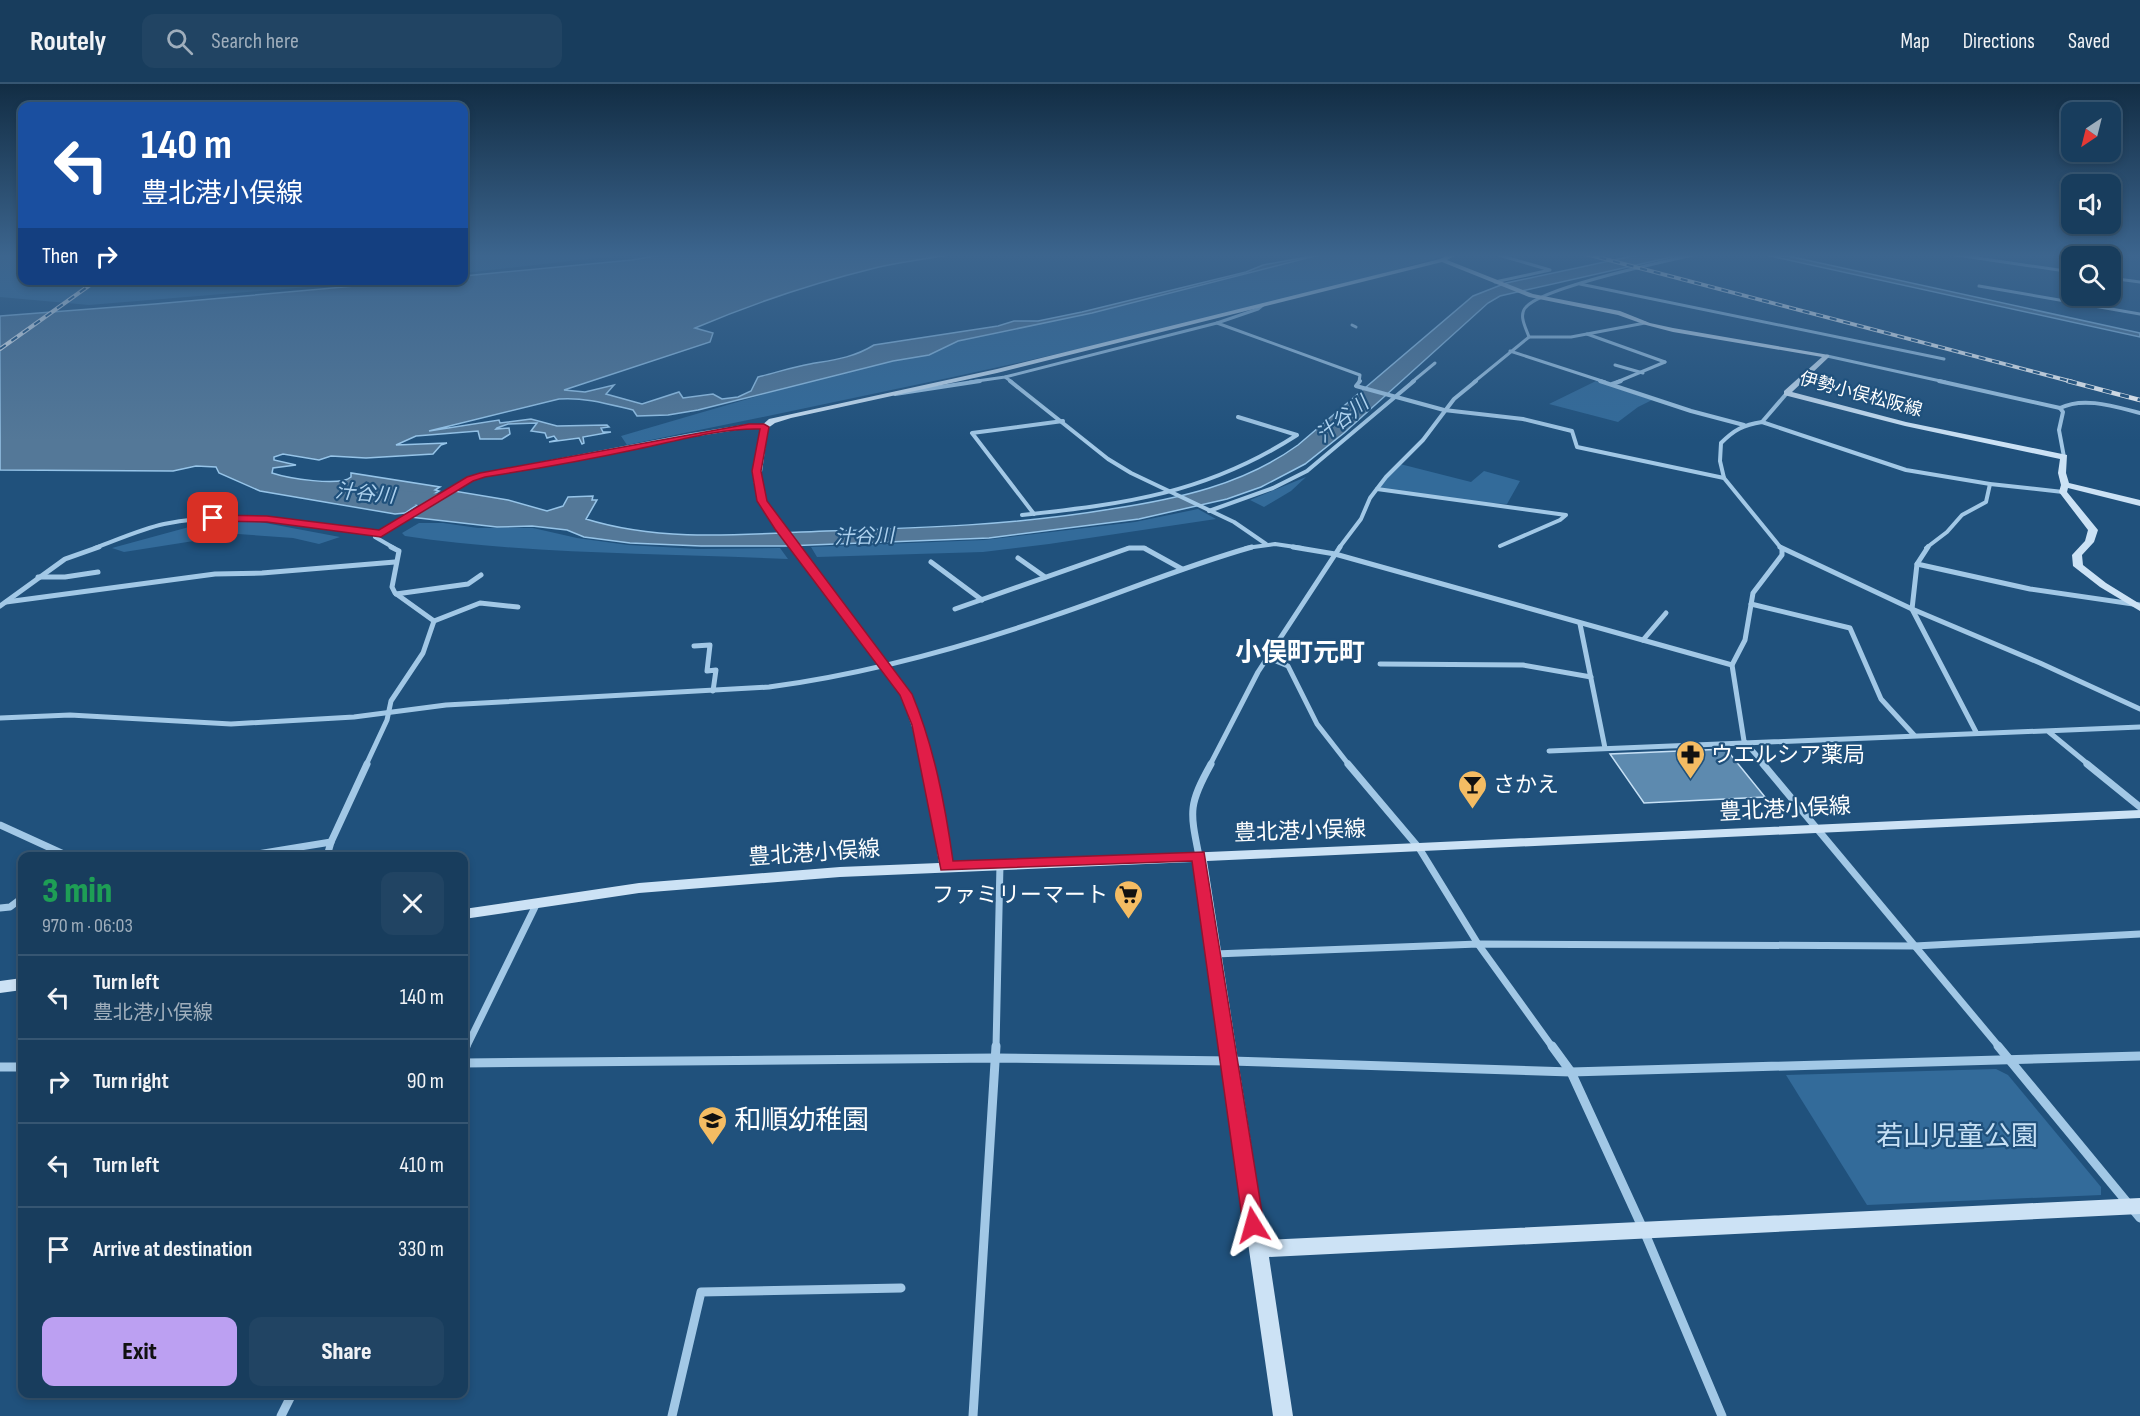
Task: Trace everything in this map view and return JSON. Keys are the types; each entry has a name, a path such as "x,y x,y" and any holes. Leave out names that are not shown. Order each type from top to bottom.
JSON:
{"street":[{"path":"434,621 396,594 392,587 395,562 399,551 375,537 470,479 692,435 749,426 764,427 772,421 790,416 1007,368 1218,316"},
{"path":"887,394 966,385 1005,377 1237,316"},
{"path":"1524,316 1529,336"},
{"name":"伊勢小俣松阪線","path":"1628,316 1645,323 1827,356"},
{"path":"1736,316 1944,359"},
{"path":"1217,323 1360,375 1361,380 1356,387 1444,410 1548,424 1572,431 1576,447 1724,478"},
{"path":"1282,1416 1215,954 1191,817 1195,792 1228,734 1258,672 1335,554 1361,519 1377,489 1423,440 1444,410 1529,336 1554,338 1645,323"},
{"path":"1352,325 1356,327"},
{"path":"1587,334 1665,363 1612,384"},
{"path":"1510,351 1691,411 1744,425 1762,422 1887,465 1989,484 2064,489 2140,503"},
{"path":"1827,356 2060,408 2063,412 2059,430 2064,457 2062,473 2064,489 2093,530 2089,542 2077,555 2078,566 2103,585 2139,607"},
{"name":"伊勢小俣松阪線","path":"1787,393 1827,356"},
{"path":"1206,510 1273,488 1307,471 1435,363"},
{"path":"1615,364 1644,373"},
{"path":"1005,377 1108,459 1131,473 1234,522 1266,544"},
{"path":"1762,422 1787,393"},
{"name":"伊勢小俣松阪線","path":"1787,393 1905,424 2064,457"},
{"path":"2060,408 2065,404 2083,403 2140,413"},
{"path":"1022,515 1105,506 1175,492 1231,474 1271,454 1297,435 1238,417"},
{"path":"1034,514 972,433 1063,421"},
{"path":"1744,425 1722,440 1719,461 1724,478 1782,550 1809,560 1912,609 2040,663 2140,709"},
{"path":"764,427 756,478 762,501 779,527 906,694 919,725 941,825 946,866"},
{"path":"1976,732 1912,609 1917,564 1931,543 1947,532 1962,515 1986,502 1989,484"},
{"path":"1377,489 1419,497 1538,509 1566,515 1560,520 1500,546"},
{"path":"3,604 38,577 77,554 145,530 185,521 213,518 267,519 381,533"},
{"path":"0,718 70,715 231,724 354,717 446,705 770,687 822,680 886,666 996,636 1209,559 1266,544 1335,554 1732,665"},
{"path":"955,609 1137,547 1182,569"},
{"path":"1782,550 1782,555 1752,594 1744,640 1732,665 1744,741 2137,1210"},
{"path":"1018,558 1045,577"},
{"path":"3,604 215,574 262,573 395,562"},
{"path":"931,562 981,600"},
{"path":"1917,564 2030,589 2139,607"},
{"path":"38,577 65,577 98,572"},
{"path":"396,594 468,584 481,575"},
{"path":"434,621 480,603 518,607"},
{"path":"1752,604 1850,628 1881,699 1914,735"},
{"path":"1643,640 1666,613"},
{"path":"328,852 387,720 387,712 401,683 423,655 434,621"},
{"path":"1580,624 1605,748"},
{"path":"694,646 710,645 707,671 716,670 713,691"},
{"path":"1269,658 1288,666 1317,724 1419,848 1478,944 1571,1072 1644,1231 1722,1416"},
{"path":"1380,664 1522,665 1591,677"},
{"path":"1550,751 1744,741 2140,727"},
{"path":"2049,732 2140,807"},
{"name":"豊北港小俣線","path":"468,913 639,888 840,872 1419,848 2140,814"},
{"path":"0,825 59,852"},
{"path":"269,852 332,842"},
{"path":"973,1416 996,1058 1000,864"},
{"path":"0,908 10,907 18,901"},
{"path":"468,1044 538,902"},
{"path":"1215,954 1478,944 1915,946 2140,934"},
{"path":"0,987 18,985"},
{"path":"468,1063 996,1058 1231,1061 1571,1072 2140,1056"},
{"path":"0,1067 18,1067"},
{"path":"1257,1249 2137,1210"},
{"path":"672,1416 701,1292 901,1288"},
{"path":"281,1416 290,1398"}],"green space":[{"path":"1076,316 1218,316 1041,358 627,445 621,436 799,384 929,355 958,341"},
{"path":"1596,381 1652,400 1618,422 1549,404"},
{"path":"1400,464 1471,482 1484,471 1520,481 1507,504 1470,502 1377,489"},
{"path":"1306,477 1291,491 1264,507 1250,500"},
{"path":"1198,509 1216,519 983,552 817,557 811,547 984,540 1135,522"},
{"path":"260,522 340,537 319,544 293,538 238,534 124,552 112,548 200,524"},
{"path":"419,523 443,523 478,528 533,528 577,538 628,545 698,549 780,548 788,559 500,547 405,536 402,533"},
{"name":"若山児童公園","path":"1996,1069 2008,1075 2101,1187 2101,1195 1867,1205 1786,1075"}],"water":[{"path":"0,316 725,316 695,328 713,333 710,342 564,390 585,392 614,385 606,394 642,404 679,392 683,398 713,394 722,399 738,397 751,391 758,377 843,358 874,345 998,326 1014,321 1038,321 1062,316 1077,316 958,341 929,355 893,361 698,410 668,415 637,416 633,410 605,403 559,399 429,431 499,420 500,423 531,419 557,426 607,425 609,427 601,428 603,432 611,432 583,437 584,443 582,444 579,438 549,442 557,440 554,436 547,438 545,433 531,431 537,423 508,424 496,429 509,428 510,434 502,439 480,439 478,431 416,436 396,445 447,443 441,445 433,454 366,458 331,456 319,460 283,454 274,457 274,460 296,465 273,468 272,473 289,477 313,481 336,481 351,477 351,473 440,487 435,490 439,491 426,499 421,498 414,503 417,505 405,513 395,514 260,491 219,473 216,467 196,466 173,471 0,470"},
{"path":"1449,316 1473,316 1344,433 1305,464 1261,487 1227,499 1139,519 989,538 785,546 701,546 630,543 584,537 567,530 532,526 497,527 410,517 454,491 508,500 547,511 563,506 568,497 593,496 592,500 597,500 586,519 615,527 675,534 736,535 1004,522 1136,505 1185,495 1255,470 1298,445"},
{"path":"2045,316 2063,316 2140,333 2140,337"}],"building":[{"name":"ウエルシア薬局","path":"1726,749 1765,797 1644,803 1610,754"}],"waterway":[{"name":"汁谷川","path":"378,495 470,503"}],"railway":[{"path":"0,349 46,316"},
{"path":"1822,316 2073,382"},
{"path":"2068,381 2140,400"}],"place":[{"name":"ウエルシア薬局","path":"1690,780"},
{"name":"さかえ","path":"1472,810"},
{"name":"ファミリーマート","path":"1129,920"},
{"name":"和順幼稚園","path":"713,1146"}],"district":[{"name":"小俣町元町","path":"1300,652"}],"route":[{"path":"213,518 267,519 349,531 381,533 470,479 483,475 588,457 692,435 749,426 764,427 756,478 762,501 779,527 906,694 919,725 941,825 946,866 1198,856 1231,1061 1253,1225"}]}
